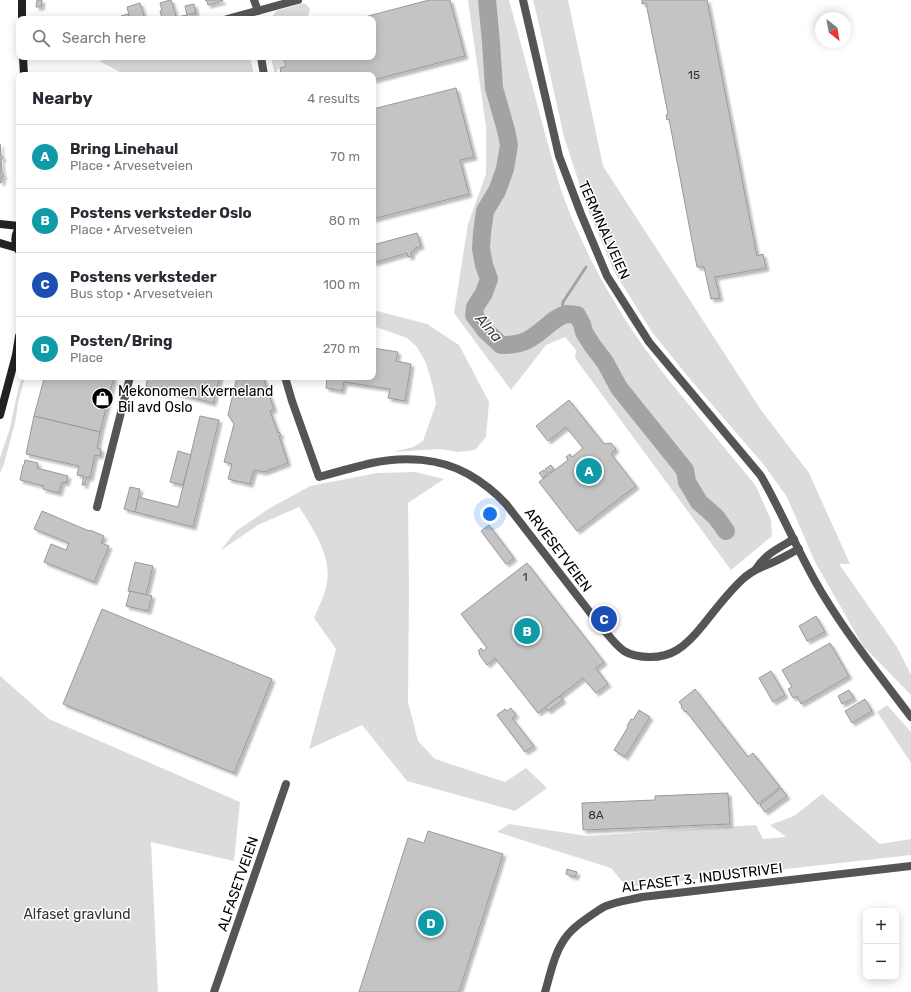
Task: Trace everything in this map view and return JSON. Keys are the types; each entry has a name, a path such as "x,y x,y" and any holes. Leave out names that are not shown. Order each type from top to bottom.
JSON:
{"main road":[{"path":"22,0 22,16"},
{"path":"23,60 24,72"},
{"path":"0,224 16,227"},
{"path":"0,243 16,248"},
{"path":"0,415 16,352"}],"street":[{"path":"254,0 255,14"},
{"path":"244,16 255,14 298,0"},
{"name":"TERMINALVEIEN","path":"523,0 559,156 607,276 649,342 761,476 774,498 799,549"},
{"path":"262,60 264,72"},
{"path":"97,507 129,380"},
{"name":"ARVESETVEIEN","path":"286,380 319,477 373,463 404,460 429,461 443,464 467,473 488,487 506,504 608,635 624,651 632,655 642,657 664,656 676,651 694,636 732,590 756,569"},
{"path":"756,569 766,556 794,539"},
{"path":"756,569 770,564 799,549 813,577 840,622 866,659 911,717"},
{"name":"ALFASETVEIEN","path":"214,992 286,784"},
{"name":"ALFASET 3. INDUSTRIVEI","path":"545,992 562,943 584,919 606,906 642,897 911,866"}],"green space":[{"path":"468,0 509,0 561,190 589,256 626,321 643,346 667,378 756,486 771,520 772,536 731,570 575,358 576,350 565,337 546,345 511,390 454,313 468,224 486,174 486,127"},
{"path":"533,0 568,0 603,166 761,410 809,473 850,564 839,564 897,647 911,675 911,695 863,646 815,562 787,497 764,465 690,379 652,332 615,273 587,207 564,137"},
{"path":"304,3 310,9 308,16 272,16 276,11"},
{"path":"251,60 253,72 120,72 99,61"},
{"path":"272,60 284,60 285,66 277,69 278,72 274,72"},
{"path":"376,311 427,324 459,345 489,402 486,437 475,450 458,452 440,449 393,452 413,447 423,441 436,404 426,363 417,347 407,338 376,327"},
{"path":"21,380 24,380 18,403 15,423 4,464 0,473 0,458 10,428"},
{"path":"415,472 444,479 408,503 408,702 418,741 435,759 505,782 526,768 547,788 515,811 407,781 362,725 309,749 336,649 314,618 324,595 328,577 325,555 321,545 299,507 258,525 220,551 236,531 270,508 310,486 377,473"},
{"name":"Alfaset gravlund","path":"0,676 49,719 240,802 234,861 151,842 158,992 0,992"},
{"path":"887,705 911,732 911,763 877,712"},
{"path":"822,794 880,844 911,839 911,855 627,887 611,868 497,832 509,824 587,836 756,825 763,839 786,837 770,825 794,816"}],"building":[{"path":"37,0 42,0 41,7 36,7"},
{"path":"171,0 176,16 161,16 160,11 162,11 160,3"},
{"path":"205,0 223,1 208,5 207,1"},
{"path":"429,0 450,0 465,56 376,79 376,72 281,72 280,68 286,66 284,60 376,60 376,16 368,16"},
{"path":"642,0 707,0 757,256 763,254 766,268 715,277 720,298 711,299 704,267 697,267 669,119 667,120 666,115 668,114 646,3 642,4"},
{"path":"140,3 144,16 129,16 127,7"},
{"path":"194,4 196,13 187,15 185,6"},
{"path":"456,88 474,157 460,160 469,194 376,218 376,108"},
{"path":"0,144 1,155 3,158 1,160 2,173 4,176 2,177 2,182 0,183"},
{"path":"417,233 421,246 415,248 415,250 411,252 412,256 408,257 407,253 376,262 376,244"},
{"path":"376,348 398,352 396,361 411,364 405,401 388,398 390,389 344,382 342,391 326,388 327,380 376,380"},
{"path":"44,380 113,380 100,432 34,416"},
{"path":"147,380 219,380 213,403 146,386"},
{"path":"236,380 264,380 274,409 270,411 278,433 279,432 281,435 279,436 288,463 264,472 254,470 250,484 228,479 232,464 224,462 234,424 228,415"},
{"path":"569,400 604,444 611,443 616,449 611,454 636,486 577,531 539,482 568,460 566,457 570,454 572,457 583,448 566,427 548,441 536,426"},
{"path":"34,416 100,432 97,448 101,449 100,456 95,455 90,478 87,477 85,485 82,485 84,476 77,475 79,466 26,454"},
{"path":"200,416 219,420 193,527 135,512 138,497 178,507"},
{"path":"178,451 191,455 183,485 170,482"},
{"path":"25,460 38,463 37,468 68,476 66,483 62,482 59,493 43,489 44,486 20,480"},
{"path":"551,465 554,469 548,473 545,469"},
{"path":"544,470 547,474 543,478 539,473"},
{"path":"130,487 140,489 135,512 124,509"},
{"path":"42,511 104,536 101,543 109,546 94,582 44,562 51,544 66,550 69,543 34,529"},
{"path":"489,525 514,558 506,564 481,531"},
{"path":"135,562 153,566 146,595 128,591"},
{"path":"527,563 604,662 596,668 608,684 596,693 583,678 538,713 495,658 487,665 478,651 481,648 483,651 487,648 461,614"},
{"path":"130,591 152,596 148,611 126,606"},
{"path":"102,609 272,679 234,773 63,704"},
{"path":"816,616 825,632 807,641 799,626"},
{"path":"830,643 849,676 801,704 797,696 793,698 788,689 792,687 782,670"},
{"path":"771,671 785,695 773,702 759,678"},
{"path":"695,689 748,757 753,753 780,787 758,804 686,711 685,712 681,707 682,706 679,702"},
{"path":"849,690 854,698 842,704 838,696"},
{"path":"560,696 563,700 548,711 545,707"},
{"path":"865,699 872,711 852,723 845,711"},
{"path":"511,708 516,715 512,718 534,746 525,752 497,715 505,709 507,711"},
{"path":"639,710 650,717 625,757 614,750 628,727 627,726 631,719 633,720"},
{"path":"781,788 787,796 765,812 760,805"},
{"path":"728,793 730,824 583,830 582,803 655,800 655,796"},
{"path":"428,831 503,854 459,992 359,992 408,838 424,843"},
{"path":"567,869 577,872 575,877 566,874"}],"waterway":[{"name":"Alna","path":"487,0 494,88 509,145 505,169 497,191 485,211 481,249 484,265 489,279 484,293 475,307 474,315 486,331 501,345 523,342 535,336 561,316 567,314 577,315 584,332 605,362 619,388 685,470 687,482 699,502 716,517 726,531"},
{"path":"562,316 563,302 586,267"}],"place":[{"name":"Mekonomen Kverneland Bil avd Oslo","path":"103,399"},
{"name":"Bring Linehaul","path":"589,471"},
{"name":"Postens verksteder","path":"604,619"},
{"name":"Postens verksteder Oslo","path":"527,631"},
{"name":"Posten/Bring","path":"431,923"}]}
